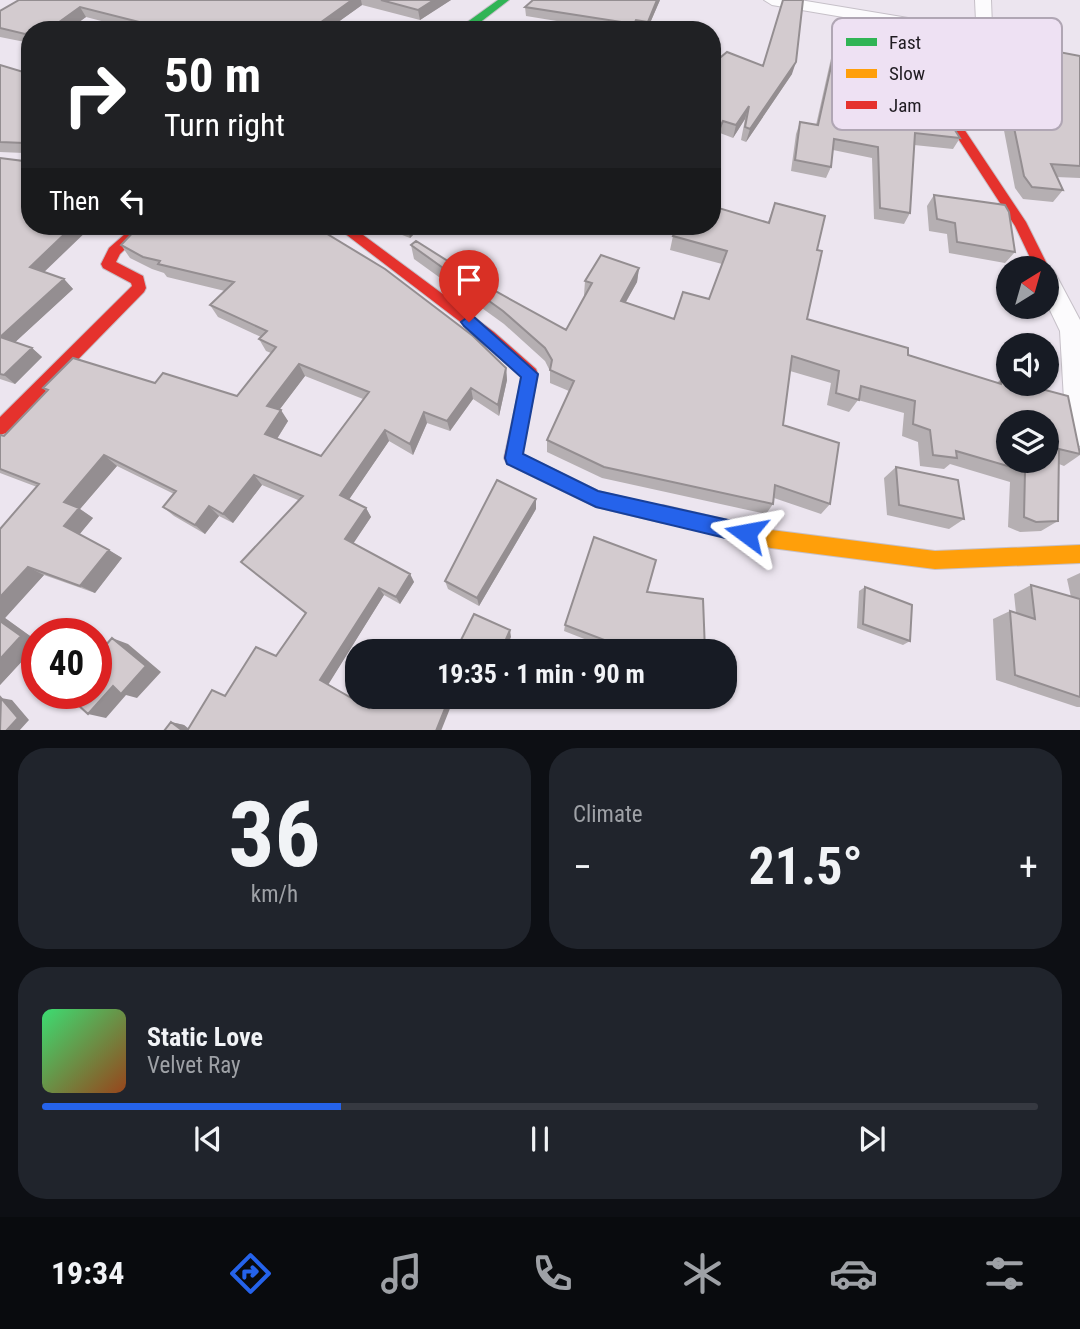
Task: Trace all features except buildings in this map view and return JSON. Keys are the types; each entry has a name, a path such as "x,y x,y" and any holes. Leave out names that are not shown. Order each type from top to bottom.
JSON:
{"street":[{"path":"475,21 504,0"},
{"path":"772,0 887,18"},
{"path":"983,0 984,18"},
{"path":"959,130 1021,225 1036,256"},
{"path":"0,428 139,288 138,280 108,264 114,251 132,235"},
{"path":"354,235 489,336 530,374 513,458 596,499 771,539 935,560 1080,554"},
{"path":"1059,303 1073,331 1080,434"}],"traffic: fast":[{"path":"475,21 504,0"}],"traffic: slow":[{"path":"663,514 771,539 935,560 1080,554"}],"traffic: jam":[{"path":"959,130 1021,225 1036,256"},
{"path":"0,428 139,288 138,280 108,264 114,251 132,235"},
{"path":"354,235 489,336 530,374 513,458 596,499 663,514"}],"route":[{"path":"469,322 489,336 530,374 513,458 596,499 746,533"}]}
